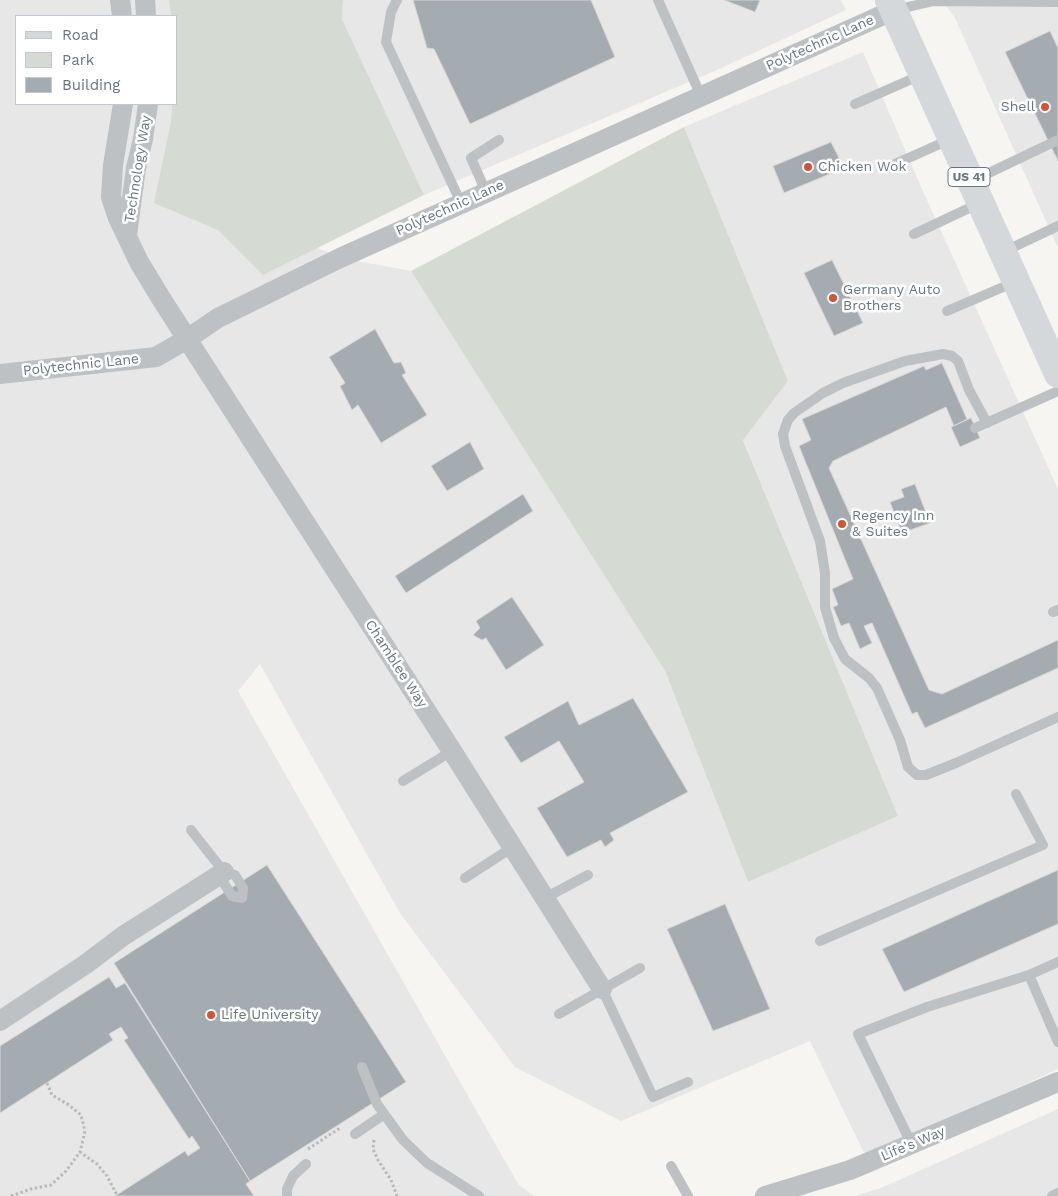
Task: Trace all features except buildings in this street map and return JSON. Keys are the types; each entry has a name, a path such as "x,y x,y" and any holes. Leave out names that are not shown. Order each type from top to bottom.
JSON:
{"main road":[{"name":"US 41","path":"892,5 1016,281 1055,359"}],"street":[{"path":"120,0 122,15"},
{"path":"145,0 146,15"},
{"name":"Polytechnic Lane","path":"0,374 156,357 226,314 340,258 701,96 892,5"},
{"name":"Technology Way","path":"123,105 113,165 111,197 114,209 139,262 187,339"},
{"name":"Technology Way","path":"127,235 136,168 143,139 148,105"},
{"name":"Chamblee Way","path":"187,339 452,751 602,989"},
{"path":"0,1021 86,964 123,936 224,872"},
{"name":"Life's Way","path":"765,1196 850,1170 1058,1082"}],"lane":[{"path":"397,0 392,12 386,42 461,203"},
{"path":"658,0 701,96"},
{"path":"892,5 934,1 1058,2"},
{"path":"855,104 923,74"},
{"path":"886,168 952,139"},
{"path":"486,192 471,158 499,140"},
{"path":"914,234 1058,140"},
{"path":"1003,252 1058,226"},
{"path":"947,310 1016,281"},
{"path":"987,423 958,361 952,356 943,354 905,361 823,393 794,413 788,420 783,434 784,446 820,541 825,573 825,608 834,638 845,659 869,678 878,688 900,740 908,767 917,775 926,775 1058,717"},
{"path":"976,428 1058,391"},
{"path":"403,781 452,751"},
{"path":"820,941 1043,844 1016,794"},
{"path":"192,830 224,872"},
{"path":"465,878 513,848"},
{"path":"545,898 588,875"},
{"path":"912,1145 858,1034 927,1007 1029,974 1058,962"},
{"path":"558,1014 640,968"},
{"path":"1029,974 1058,1042"},
{"path":"602,989 653,1097 688,1082"},
{"path":"362,1067 381,1118 428,1163 479,1196"},
{"path":"355,1134 381,1118"},
{"path":"287,1196 287,1189 294,1176 306,1164"},
{"path":"671,1166 688,1196"},
{"path":"1052,1196 1058,1193"}],"path":[{"path":"11,1196 51,1185 66,1171 80,1152 85,1131 81,1115 52,1095 47,1083"},
{"path":"381,1118 373,1149 392,1180 397,1196"},
{"path":"300,1154 346,1124"},
{"path":"80,1152 97,1164 107,1176 117,1195"}],"shaded area":[{"path":"0,0 169,0 171,15 15,15 15,105 172,105 171,122 290,238 346,259 411,271 665,671 748,882 898,816 743,439 788,381 684,127 863,52 922,189 1058,489 1058,1069 866,1157 810,1041 621,1121 515,1067 400,913 260,664 238,691 518,1184 534,1196 0,1196"},
{"path":"343,0 841,0 846,10 717,70 424,195 342,19"},
{"path":"942,0 1058,0 1058,248 955,18"},
{"path":"1058,1109 1058,1196 855,1196 881,1188"}],"green space":[{"path":"169,0 343,0 342,19 424,195 263,275 218,230 154,203 171,122 172,105 178,105 178,15 171,15"},
{"path":"684,127 788,381 743,440 898,816 748,882 665,671 411,271"}],"place":[{"name":"Shell","path":"1045,107"},
{"name":"Chicken Wok","path":"808,167"},
{"name":"Germany Auto Brothers","path":"833,298"},
{"name":"Regency Inn & Suites","path":"842,524"},
{"name":"Life University","path":"211,1015"}]}
